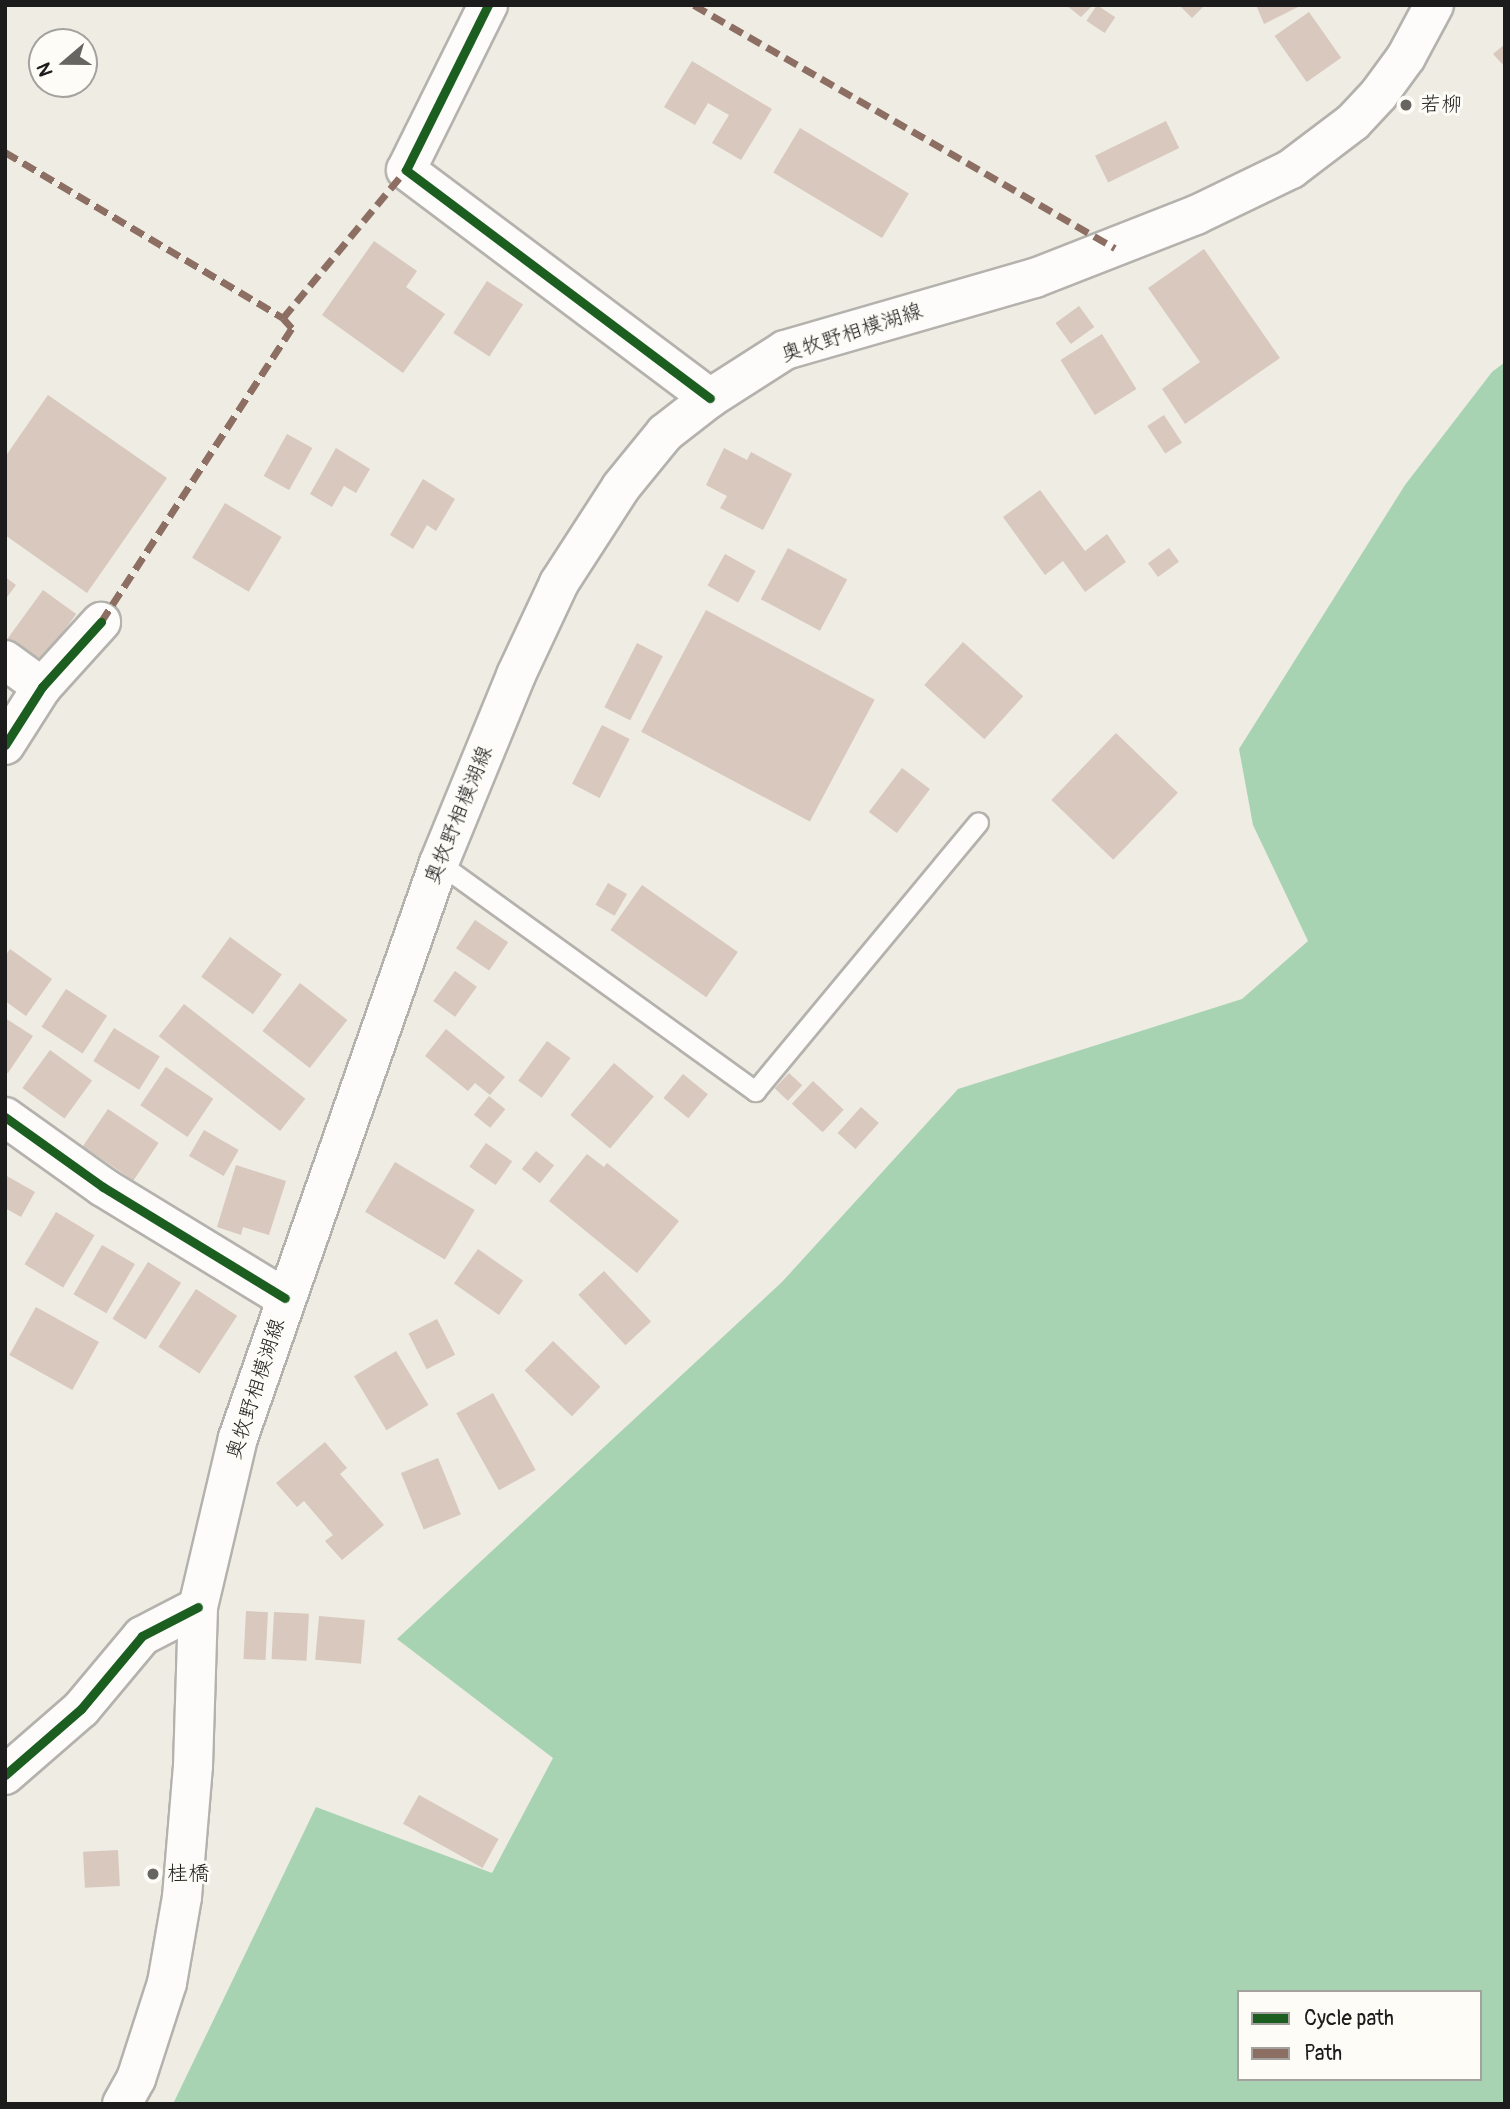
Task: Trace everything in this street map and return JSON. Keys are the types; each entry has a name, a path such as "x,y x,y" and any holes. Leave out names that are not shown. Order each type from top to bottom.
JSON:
{"main road":[{"path":"488,5 406,170 710,398"},
{"name":"奥牧野相模湖線","path":"122,2104 136,2079 167,1983 182,1897 193,1766 198,1607 238,1438 439,863 516,675 559,583 621,487 665,433 710,398 785,350 1035,278 1196,215 1292,169 1329,142 1379,94 1406,57 1434,5"},
{"path":"5,745 42,687 101,622"},
{"path":"5,660 42,687"},
{"path":"5,1117 103,1187 285,1298"},
{"path":"5,1775 81,1709 142,1636 198,1607"}],"lane":[{"path":"439,863 755,1091 978,822"}],"green space":[{"path":"1505,362 1505,2104 173,2104 316,1807 492,1873 553,1758 397,1639 782,1282 958,1089 1242,999 1308,941 1253,825 1239,749 1405,485 1492,372"}],"building":[{"path":"1066,5 1093,5 1081,17"},
{"path":"1097,5 1115,17 1105,33 1086,21"},
{"path":"1179,5 1202,5 1203,7 1192,18"},
{"path":"1256,5 1297,5 1298,7 1264,24"},
{"path":"1309,12 1341,58 1307,82 1275,36"},
{"path":"1505,44 1505,67 1493,54"},
{"path":"692,61 772,109 741,160 712,143 729,115 708,103 695,125 664,107"},
{"path":"1166,121 1179,148 1108,183 1095,156"},
{"path":"800,128 909,193 882,238 773,173"},
{"path":"374,241 417,271 406,287 445,314 403,373 322,315"},
{"path":"1204,249 1280,358 1185,424 1162,389 1200,362 1148,288"},
{"path":"487,281 523,304 489,356 453,333"},
{"path":"1079,306 1094,327 1071,344 1056,323"},
{"path":"1102,334 1136,389 1095,415 1060,360"},
{"path":"48,395 167,478 87,593 5,535 5,457"},
{"path":"1164,415 1182,443 1165,454 1147,426"},
{"path":"287,434 312,448 289,490 264,476"},
{"path":"336,448 370,469 356,493 344,486 332,507 310,494"},
{"path":"724,448 747,460 751,452 792,474 763,530 720,508 727,496 706,485"},
{"path":"423,479 455,499 436,531 427,525 413,549 390,535"},
{"path":"1040,490 1085,551 1107,534 1126,562 1085,592 1063,561 1045,575 1003,517"},
{"path":"225,503 282,537 249,592 192,558"},
{"path":"788,548 847,579 820,631 761,599"},
{"path":"1169,548 1179,562 1158,577 1148,563"},
{"path":"725,554 756,571 738,602 708,585"},
{"path":"5,577 16,585 5,600"},
{"path":"43,590 76,614 38,667 5,642"},
{"path":"706,610 875,700 810,822 641,732"},
{"path":"963,642 1023,696 984,739 924,685"},
{"path":"637,643 663,656 630,720 604,707"},
{"path":"602,725 630,739 600,798 572,784"},
{"path":"1116,733 1178,793 1113,860 1051,800"},
{"path":"902,768 930,789 897,833 869,812"},
{"path":"608,883 627,894 615,916 596,905"},
{"path":"642,885 738,952 706,997 610,930"},
{"path":"475,920 508,942 489,971 456,948"},
{"path":"230,937 282,975 253,1014 201,977"},
{"path":"10,949 52,979 26,1016 5,1001 5,956"},
{"path":"455,971 477,987 455,1017 433,1001"},
{"path":"300,983 347,1020 310,1068 262,1031"},
{"path":"66,989 107,1016 83,1053 41,1027"},
{"path":"184,1004 305,1099 280,1131 159,1036"},
{"path":"5,1018 33,1036 8,1073 5,1072"},
{"path":"114,1028 160,1057 139,1090 93,1061"},
{"path":"446,1029 505,1077 490,1095 475,1083 468,1091 425,1056"},
{"path":"547,1041 570,1058 542,1098 518,1081"},
{"path":"50,1050 92,1081 64,1119 22,1088"},
{"path":"614,1063 654,1096 610,1149 570,1115"},
{"path":"166,1067 213,1099 188,1137 140,1105"},
{"path":"789,1073 802,1085 788,1101 775,1088"},
{"path":"683,1074 708,1094 688,1118 663,1098"},
{"path":"813,1081 844,1110 823,1132 792,1104"},
{"path":"489,1096 505,1109 490,1128 474,1115"},
{"path":"861,1107 879,1123 855,1149 838,1133"},
{"path":"108,1109 159,1143 133,1180 83,1146"},
{"path":"204,1130 239,1150 224,1176 189,1156"},
{"path":"486,1143 512,1161 496,1185 469,1167"},
{"path":"536,1151 554,1165 540,1183 522,1169"},
{"path":"587,1154 604,1167 607,1163 679,1221 637,1273 549,1201"},
{"path":"395,1162 475,1210 445,1260 365,1212"},
{"path":"236,1165 286,1181 269,1235 243,1227 241,1235 217,1227"},
{"path":"5,1175 35,1192 21,1217 5,1208"},
{"path":"56,1212 95,1235 63,1287 25,1264"},
{"path":"102,1245 135,1264 106,1313 74,1294"},
{"path":"478,1249 523,1281 499,1315 454,1283"},
{"path":"148,1262 181,1283 146,1339 112,1319"},
{"path":"604,1271 651,1321 625,1345 578,1295"},
{"path":"196,1289 237,1316 200,1374 158,1347"},
{"path":"36,1307 99,1342 72,1390 9,1355"},
{"path":"437,1319 455,1355 427,1369 408,1334"},
{"path":"553,1341 600,1387 572,1416 525,1370"},
{"path":"396,1351 428,1405 386,1430 354,1376"},
{"path":"493,1393 536,1470 499,1490 456,1413"},
{"path":"325,1442 347,1468 340,1474 384,1525 342,1560 325,1541 333,1535 304,1501 297,1507 276,1483"},
{"path":"438,1458 461,1515 424,1530 401,1473"},
{"path":"246,1611 268,1612 265,1660 243,1659"},
{"path":"274,1612 309,1614 306,1661 272,1659"},
{"path":"319,1616 365,1620 361,1664 315,1660"},
{"path":"419,1795 499,1839 483,1868 403,1824"},
{"path":"118,1850 120,1886 85,1888 83,1852"}],"marked path":[{"path":"694,5 1115,248"},
{"path":"5,152 283,318 406,170"},
{"path":"101,622 292,328 283,318"}],"cycle path":[{"path":"488,5 406,170 710,398"},
{"path":"5,745 42,687 101,622"},
{"path":"5,1117 103,1187 285,1298"},
{"path":"5,1775 81,1709 142,1636 198,1607"}],"place":[{"name":"若柳","path":"1406,105"},
{"name":"桂橋","path":"153,1874"}]}
